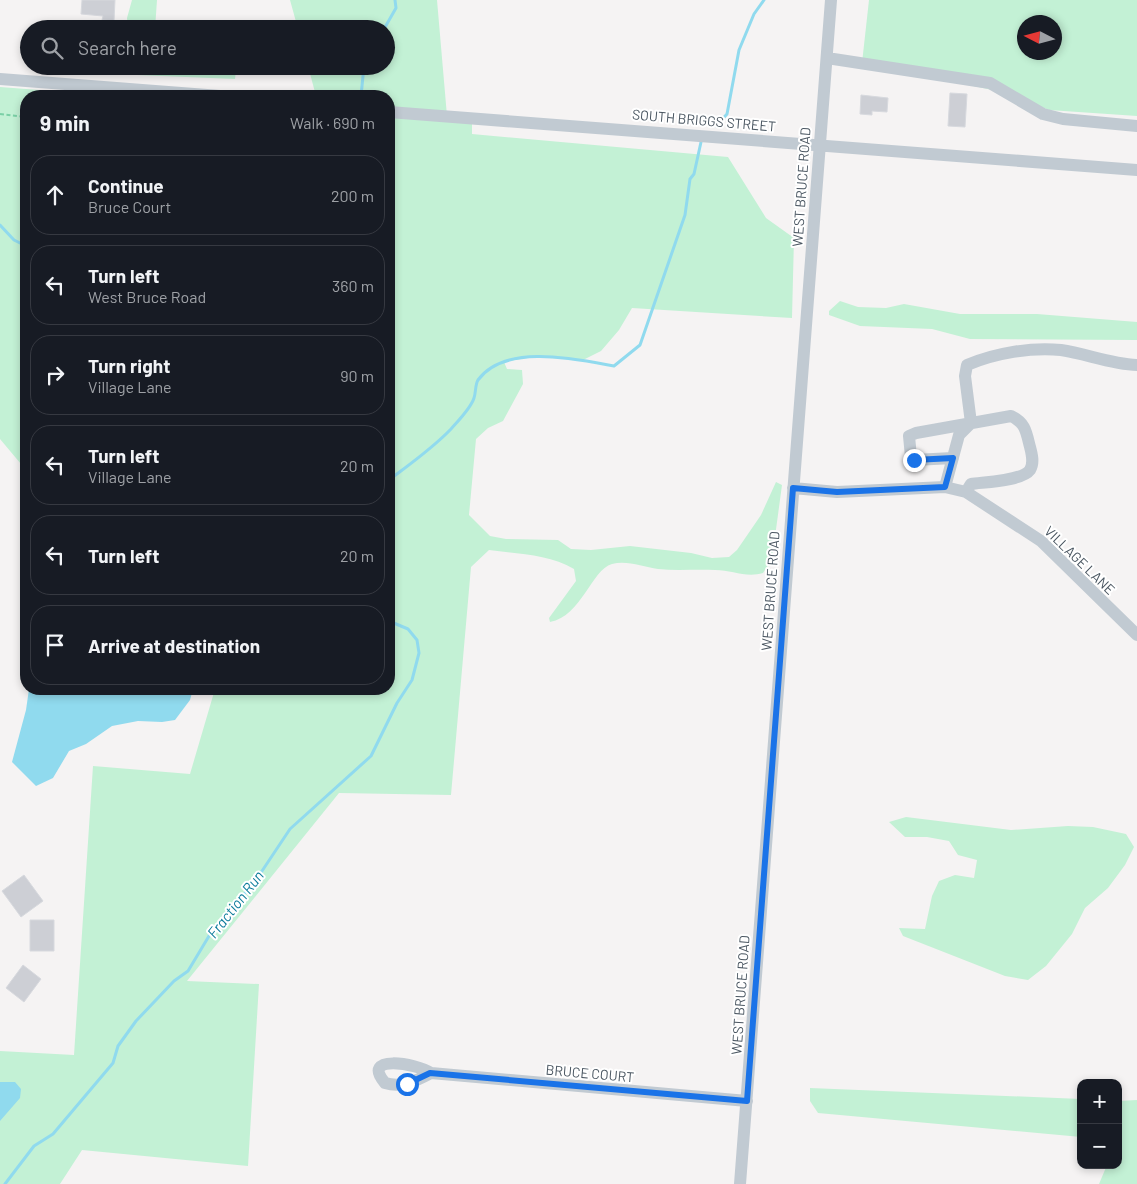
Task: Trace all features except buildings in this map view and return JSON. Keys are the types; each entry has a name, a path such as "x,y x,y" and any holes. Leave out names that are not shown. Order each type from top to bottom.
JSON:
{"street":[{"name":"WEST BRUCE ROAD","path":"740,1184 831,0"},
{"path":"827,58 990,83 1043,114 1063,119 1137,126"},
{"path":"0,78 147,90"},
{"name":"SOUTH BRIGGS STREET","path":"395,112 1137,170"},
{"path":"945,487 960,435 971,423 965,376 967,364 980,359 1039,349 1063,351 1117,364 1137,365"},
{"path":"953,458 914,460 911,457 909,436 1011,416 1019,420 1026,428 1032,461 1030,470 1019,477 971,484 966,492"},
{"name":"VILLAGE LANE","path":"793,488 837,492 945,487 966,492 1041,541 1137,635"},
{"name":"BRUCE COURT","path":"430,1073 747,1101"}],"path":[{"path":"0,114 20,116"}],"green space":[{"path":"132,0 157,0 156,20 127,20"},
{"path":"290,0 437,0 447,116 472,117 472,134 728,157 766,218 794,238 792,318 632,308 619,330 601,351 583,360 532,357 504,362 507,369 522,370 523,384 503,421 488,428 476,439 469,515 490,536 506,539 558,540 571,549 591,550 630,546 691,553 712,558 729,557 737,550 761,515 776,482 782,485 772,559 763,573 751,575 721,570 672,570 635,564 612,564 598,575 570,611 561,618 550,622 549,618 576,581 574,569 544,557 489,550 471,567 451,795 339,793 187,981 259,984 248,1166 82,1150 60,1184 0,1184 0,1051 74,1055 93,766 190,774 213,695 395,695 395,90 314,90 310,75 395,75 395,20 296,20"},
{"path":"869,0 1137,0 1137,116 1049,110 1007,93 862,63"},
{"path":"137,75 235,75 235,79"},
{"path":"0,87 39,90 20,90 20,463 0,439"},
{"path":"840,301 858,307 886,308 904,304 960,314 1037,314 1137,322 1137,340 970,339 932,329 860,326 829,315 829,311"},
{"path":"906,817 1011,830 1068,826 1093,827 1126,834 1134,847 1125,865 1108,888 1085,908 1072,934 1046,966 1028,980 1005,976 903,936 899,928 925,929 932,896 939,881 955,875 974,878 977,860 958,855 949,841 927,837 905,837 889,822"},
{"path":"810,1088 1077,1099 1077,1137 818,1113 810,1101"},
{"path":"1137,1100 1137,1184 1099,1184 1105,1169 1122,1169 1122,1101"}],"water":[{"path":"28,695 191,695 190,700 175,720 162,722 138,721 112,726 86,744 69,751 53,778 36,786 12,762"},
{"path":"0,1082 15,1082 21,1089 20,1098 0,1121"}],"waterway":[{"name":"Fraction Run","path":"389,20 396,8 395,0"},
{"path":"716,126 727,114 739,50 754,14 764,0"},
{"name":"Fraction Run","path":"362,90 363,75"},
{"path":"395,475 451,429 470,406 475,396 478,380 490,368 505,361 523,357 542,356 614,366 640,345 685,215 690,179 694,174 701,142"},
{"path":"0,225 14,240 20,243"},
{"name":"Fraction Run","path":"5,1184 34,1146 53,1134 113,1063 118,1046 136,1021 174,981 188,971 209,936 256,880 290,829 371,756 397,703 412,680 419,653 417,640 408,629 395,624"}],"route":[{"path":"407,1084 415,1082 430,1073 628,1092 747,1101 793,488 837,492 945,487 953,458 914,460"}]}
